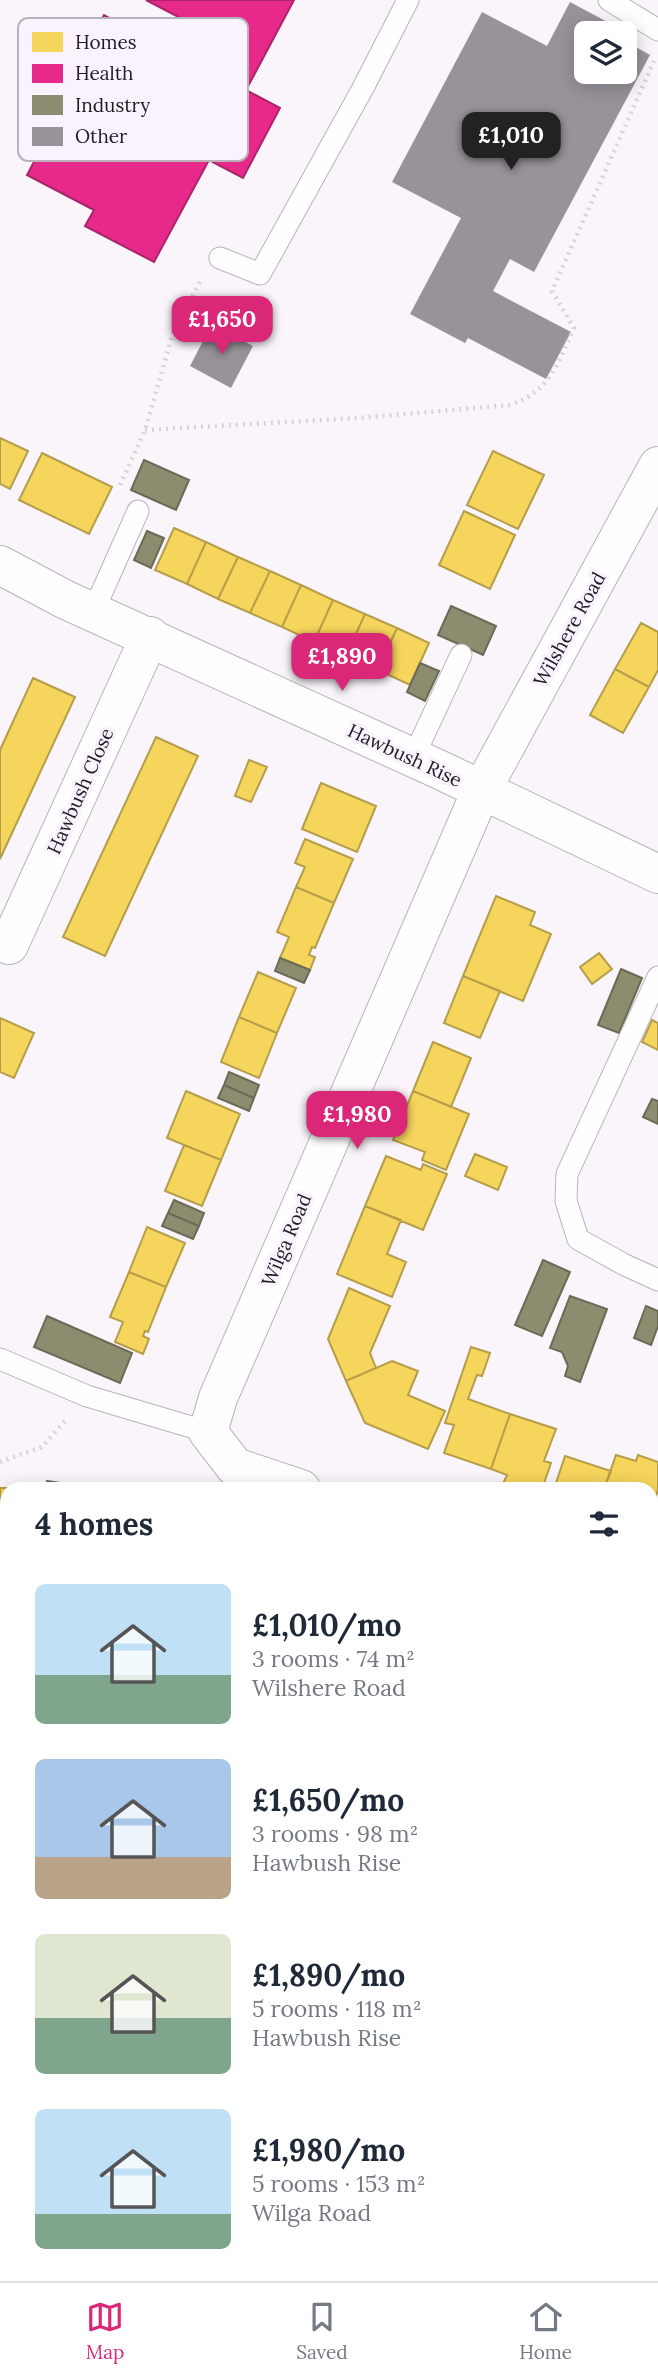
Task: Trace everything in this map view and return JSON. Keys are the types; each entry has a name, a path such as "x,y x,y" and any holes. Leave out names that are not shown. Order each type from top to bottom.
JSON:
{"street":[{"name":"Wilshere Road","path":"481,791 658,466"},
{"name":"Hawbush Rise","path":"0,565 93,612 150,636 658,874"},
{"name":"Hawbush Close","path":"9,945 150,636"},
{"name":"Wilga Road","path":"208,1432 218,1398 481,791"},
{"path":"208,1432 235,1467 280,1482"}],"lane":[{"path":"220,258 260,274 363,88 408,0"},
{"path":"609,0 658,30"},
{"path":"93,612 138,510"},
{"path":"413,758 461,655"},
{"path":"658,977 567,1174 566,1201 578,1239 658,1280"},
{"path":"0,1359 87,1396 208,1432"}],"path":[{"path":"145,430 359,418 510,405 536,393 549,381 574,328 552,291 658,52"},
{"path":"117,491 145,430 173,333 197,285 220,258"},
{"path":"0,1462 42,1447 87,1396"}],"building: Homes":[{"path":"0,438 28,451 10,489 0,484"},
{"path":"493,451 544,475 518,529 467,505"},
{"path":"42,453 112,487 89,534 19,500"},
{"path":"464,511 515,535 490,589 439,565"},
{"path":"174,528 206,542 187,584 155,570"},
{"path":"206,542 238,557 218,599 187,584"},
{"path":"238,557 270,571 250,613 218,599"},
{"path":"270,571 301,585 282,627 250,613"},
{"path":"301,585 333,600 314,642 282,627"},
{"path":"333,600 365,614 346,656 314,642"},
{"path":"365,614 397,628 378,670 346,656"},
{"path":"641,623 658,632 658,670 649,687 615,669"},
{"path":"397,628 429,643 410,685 378,670"},
{"path":"615,669 649,687 623,733 590,715"},
{"path":"33,678 75,697 0,859 0,750"},
{"path":"156,737 198,756 105,956 63,937"},
{"path":"249,760 267,767 251,802 235,796"},
{"path":"321,783 376,806 357,852 302,829"},
{"path":"305,839 353,859 334,903 296,887 305,867 295,863"},
{"path":"296,887 334,903 315,948 312,947 309,955 315,957 310,970 280,958 289,937 277,932"},
{"path":"496,896 535,912 530,925 551,934 523,1001 463,976"},
{"path":"599,953 612,969 592,984 580,967"},
{"path":"258,972 296,988 277,1033 239,1017"},
{"path":"463,976 500,991 480,1038 444,1023"},
{"path":"239,1017 277,1033 259,1078 221,1062"},
{"path":"0,1018 34,1033 14,1078 0,1072"},
{"path":"652,1020 658,1023 658,1050 642,1042"},
{"path":"433,1042 471,1058 451,1107 413,1091"},
{"path":"186,1091 240,1114 221,1160 167,1138"},
{"path":"413,1091 469,1114 446,1170 422,1160 425,1152 393,1140"},
{"path":"184,1145 221,1160 202,1206 165,1191"},
{"path":"475,1154 507,1167 498,1190 465,1176"},
{"path":"386,1156 421,1170 423,1164 447,1174 423,1230 365,1206"},
{"path":"365,1206 401,1220 387,1254 406,1262 392,1297 337,1274"},
{"path":"147,1227 185,1243 166,1287 129,1272"},
{"path":"129,1272 166,1287 148,1332 145,1331 143,1336 149,1339 143,1354 115,1342 123,1322 110,1317"},
{"path":"349,1288 390,1306 370,1353 376,1368 346,1381 328,1339"},
{"path":"471,1347 490,1353 482,1376 477,1375 468,1399 510,1414 491,1469 444,1453 454,1425 445,1423"},
{"path":"392,1361 418,1371 408,1395 445,1411 428,1449 365,1423 346,1381"},
{"path":"510,1414 556,1429 544,1461 551,1463 544,1482 504,1482 507,1475 491,1469"},
{"path":"616,1455 636,1461 638,1455 658,1462 658,1482 606,1482"},
{"path":"565,1456 611,1471 607,1482 556,1482"}],"building: Health":[{"path":"146,0 294,0 248,86 248,18 180,18"},
{"path":"248,91 280,108 243,178 211,161 248,161"},
{"path":"34,161 208,161 154,262 85,226 94,210 27,175"}],"building: Industry":[{"path":"144,460 189,480 176,510 131,490"},
{"path":"147,531 164,538 151,568 134,560"},
{"path":"451,606 496,626 483,655 438,635"},
{"path":"420,663 439,671 425,701 407,692"},
{"path":"280,958 310,970 304,983 275,971"},
{"path":"621,969 642,978 619,1033 598,1025"},
{"path":"229,1072 259,1085 254,1098 224,1085"},
{"path":"224,1085 254,1098 249,1111 218,1098"},
{"path":"652,1099 658,1101 658,1124 643,1117"},
{"path":"174,1200 204,1213 199,1226 168,1213"},
{"path":"168,1213 199,1226 193,1239 162,1226"},
{"path":"543,1260 570,1272 542,1336 515,1325"},
{"path":"570,1296 607,1309 580,1382 565,1376 568,1366 562,1352 550,1348"},
{"path":"646,1306 658,1311 658,1326 651,1345 634,1338"},
{"path":"47,1316 132,1353 120,1383 34,1347"}],"building: Other":[{"path":"570,2 606,21 574,21 574,84 634,84 534,272 510,259 493,291 571,332 546,379 468,338 465,343 410,314 461,218 392,182 482,12 547,46"},
{"path":"637,48 650,55 637,79"},
{"path":"212,324 253,346 231,388 190,366"}]}
